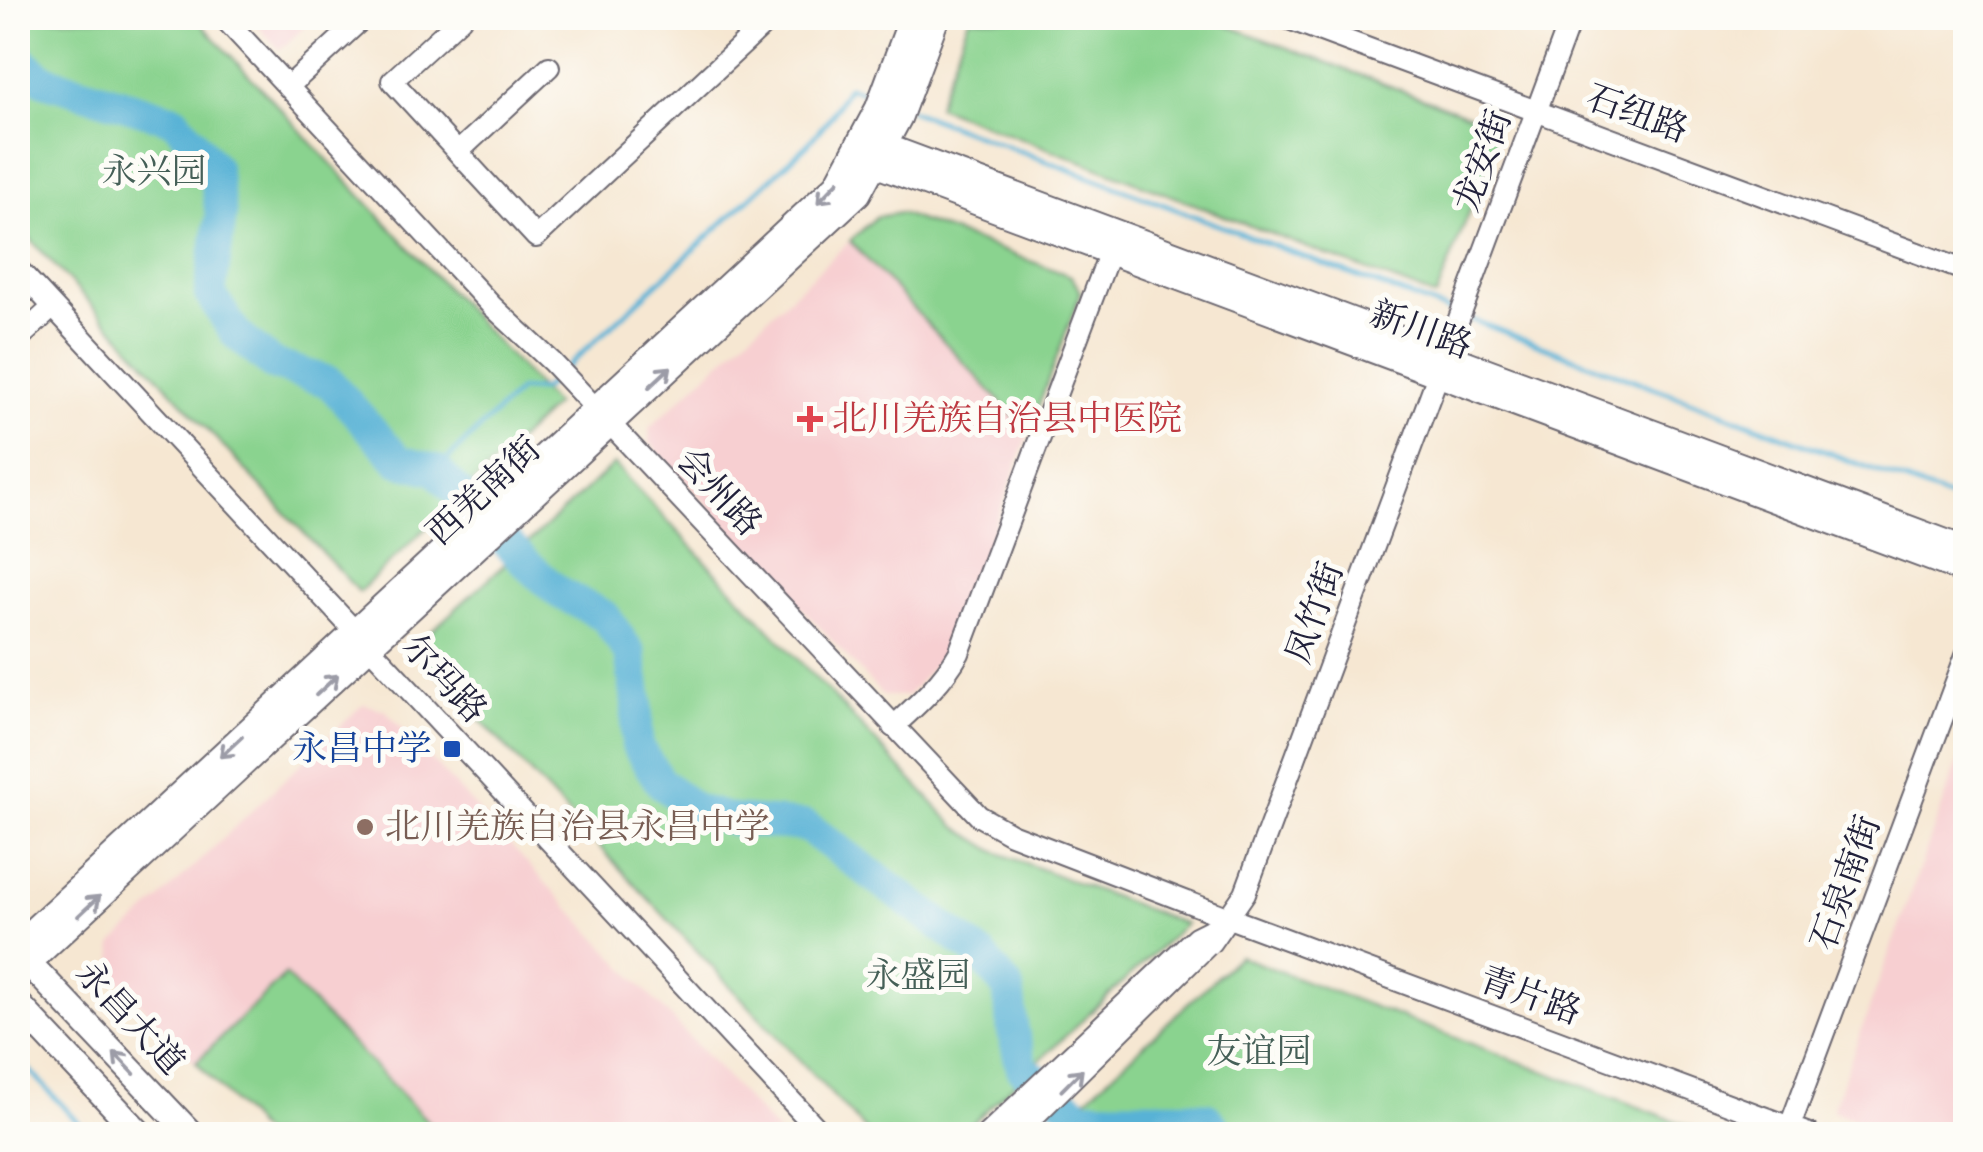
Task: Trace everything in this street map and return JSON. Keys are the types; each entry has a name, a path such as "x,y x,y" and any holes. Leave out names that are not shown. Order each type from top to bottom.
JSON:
{"main road":[{"name":"西羌南街","path":"893,101 912,18"},
{"name":"西羌南街","path":"20,958 603,416 837,185 868,151 936,18"},
{"name":"新川路","path":"868,151 1442,365 1966,571"},
{"name":"新川路","path":"1442,365 1966,550"},
{"name":"永昌大道","path":"20,958 190,1134"},
{"name":"永昌大道","path":"18,1004 140,1134"}],"street":[{"name":"会州路","path":"224,18 965,803 993,825 1229,918"},
{"path":"288,87 363,18"},
{"path":"461,18 392,81 536,237 771,18"},
{"path":"735,18 752,36"},
{"name":"石纽路","path":"1286,18 1966,271"},
{"name":"龙安街","path":"1460,318 1571,18"},
{"path":"458,152 549,66"},
{"path":"893,727 935,688 959,653 1114,242"},
{"name":"尔玛路","path":"18,269 822,1134"},
{"path":"18,340 53,307"},
{"name":"凤竹街","path":"987,1134 1033,1105 1196,938 1229,918 1246,892 1460,318"},
{"name":"石泉南街","path":"1795,1132 1966,655"},
{"name":"青片路","path":"1229,918 1795,1132"},
{"name":"凤竹街","path":"1016,1134 1033,1105"}],"shaded area":[{"path":"250,18 314,18 280,50"},
{"name":"北川羌族自治县中医院","path":"850,241 1029,432 960,621 945,653 907,696 883,696 650,443 649,428"},
{"name":"北川羌族自治县永昌中学","path":"363,704 385,710 779,1134 261,1134 115,976 112,945"},
{"path":"1965,743 1965,1134 1897,1134 1832,1111"}],"green space":[{"name":"永兴园","path":"18,18 196,18 555,405 359,592 18,226"},
{"path":"969,18 1207,18 1487,122 1497,141 1436,297 937,106"},
{"path":"900,213 1071,276 1081,292 1029,432 850,241 876,217"},
{"name":"永盛园","path":"614,464 955,826 996,852 1185,924 961,1134 869,1134 413,648"},
{"name":"友谊园","path":"1239,956 1710,1134 1048,1134"},
{"path":"285,975 440,1134 263,1134 196,1062"}],"waterway":[{"path":"18,58 44,80 175,120 214,167 221,215 210,294 236,334 272,364 329,382 399,461 436,470 559,593 605,616 630,654 637,701 637,746 660,782 695,810 733,820 806,826 981,955 1008,988 1022,1068 1082,1115 1207,1118 1219,1134"},
{"path":"567,367 808,144 848,87 876,97"},
{"path":"910,110 1457,314"},
{"path":"1467,318 1966,504"},
{"path":"436,470 520,390 542,390 558,375"},
{"path":"18,1058 89,1134"}],"place":[{"name":"北川羌族自治县中医院","path":"810,419"},
{"name":"永昌中学","path":"452,749"},
{"name":"北川羌族自治县永昌中学","path":"365,827"}]}
